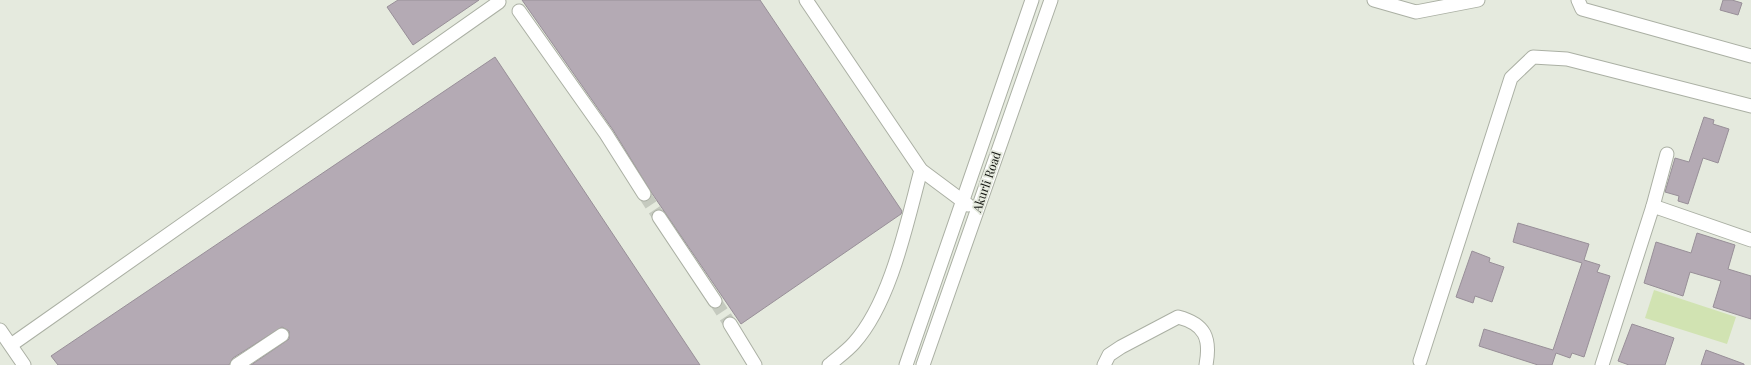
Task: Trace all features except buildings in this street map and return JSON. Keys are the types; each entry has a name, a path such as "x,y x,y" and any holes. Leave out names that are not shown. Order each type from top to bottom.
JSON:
{"street":[{"path":"806,0 920,170 977,211"},
{"name":"Akurli Road","path":"906,365 1032,0"},
{"name":"Akurli Road","path":"923,365 1051,0"},
{"path":"1374,0 1416,12 1478,0"},
{"path":"1578,0 1582,9 1751,56"},
{"path":"11,345 499,2"},
{"path":"519,11 606,134 644,194"},
{"path":"1022,28 1039,32"},
{"path":"1420,361 1510,78 1533,57 1567,59 1751,106"},
{"path":"1007,74 1023,80"},
{"path":"986,133 1002,139"},
{"path":"1602,365 1653,206 1667,154"},
{"path":"829,365 854,343 868,324 882,298 905,230 920,170"},
{"path":"1653,206 1751,240"},
{"path":"658,217 715,301"},
{"path":"930,296 946,301"},
{"path":"1104,365 1109,355 1121,347 1178,317 1188,320 1201,328 1207,339 1208,352 1206,365"},
{"path":"730,324 755,365"},
{"path":"0,330 24,365"},
{"path":"237,365 282,335"}],"green space":[{"path":"1654,290 1736,317 1727,344 1645,318"}],"tunnel":[{"path":"644,194 659,217"},
{"path":"715,301 730,324"}]}
